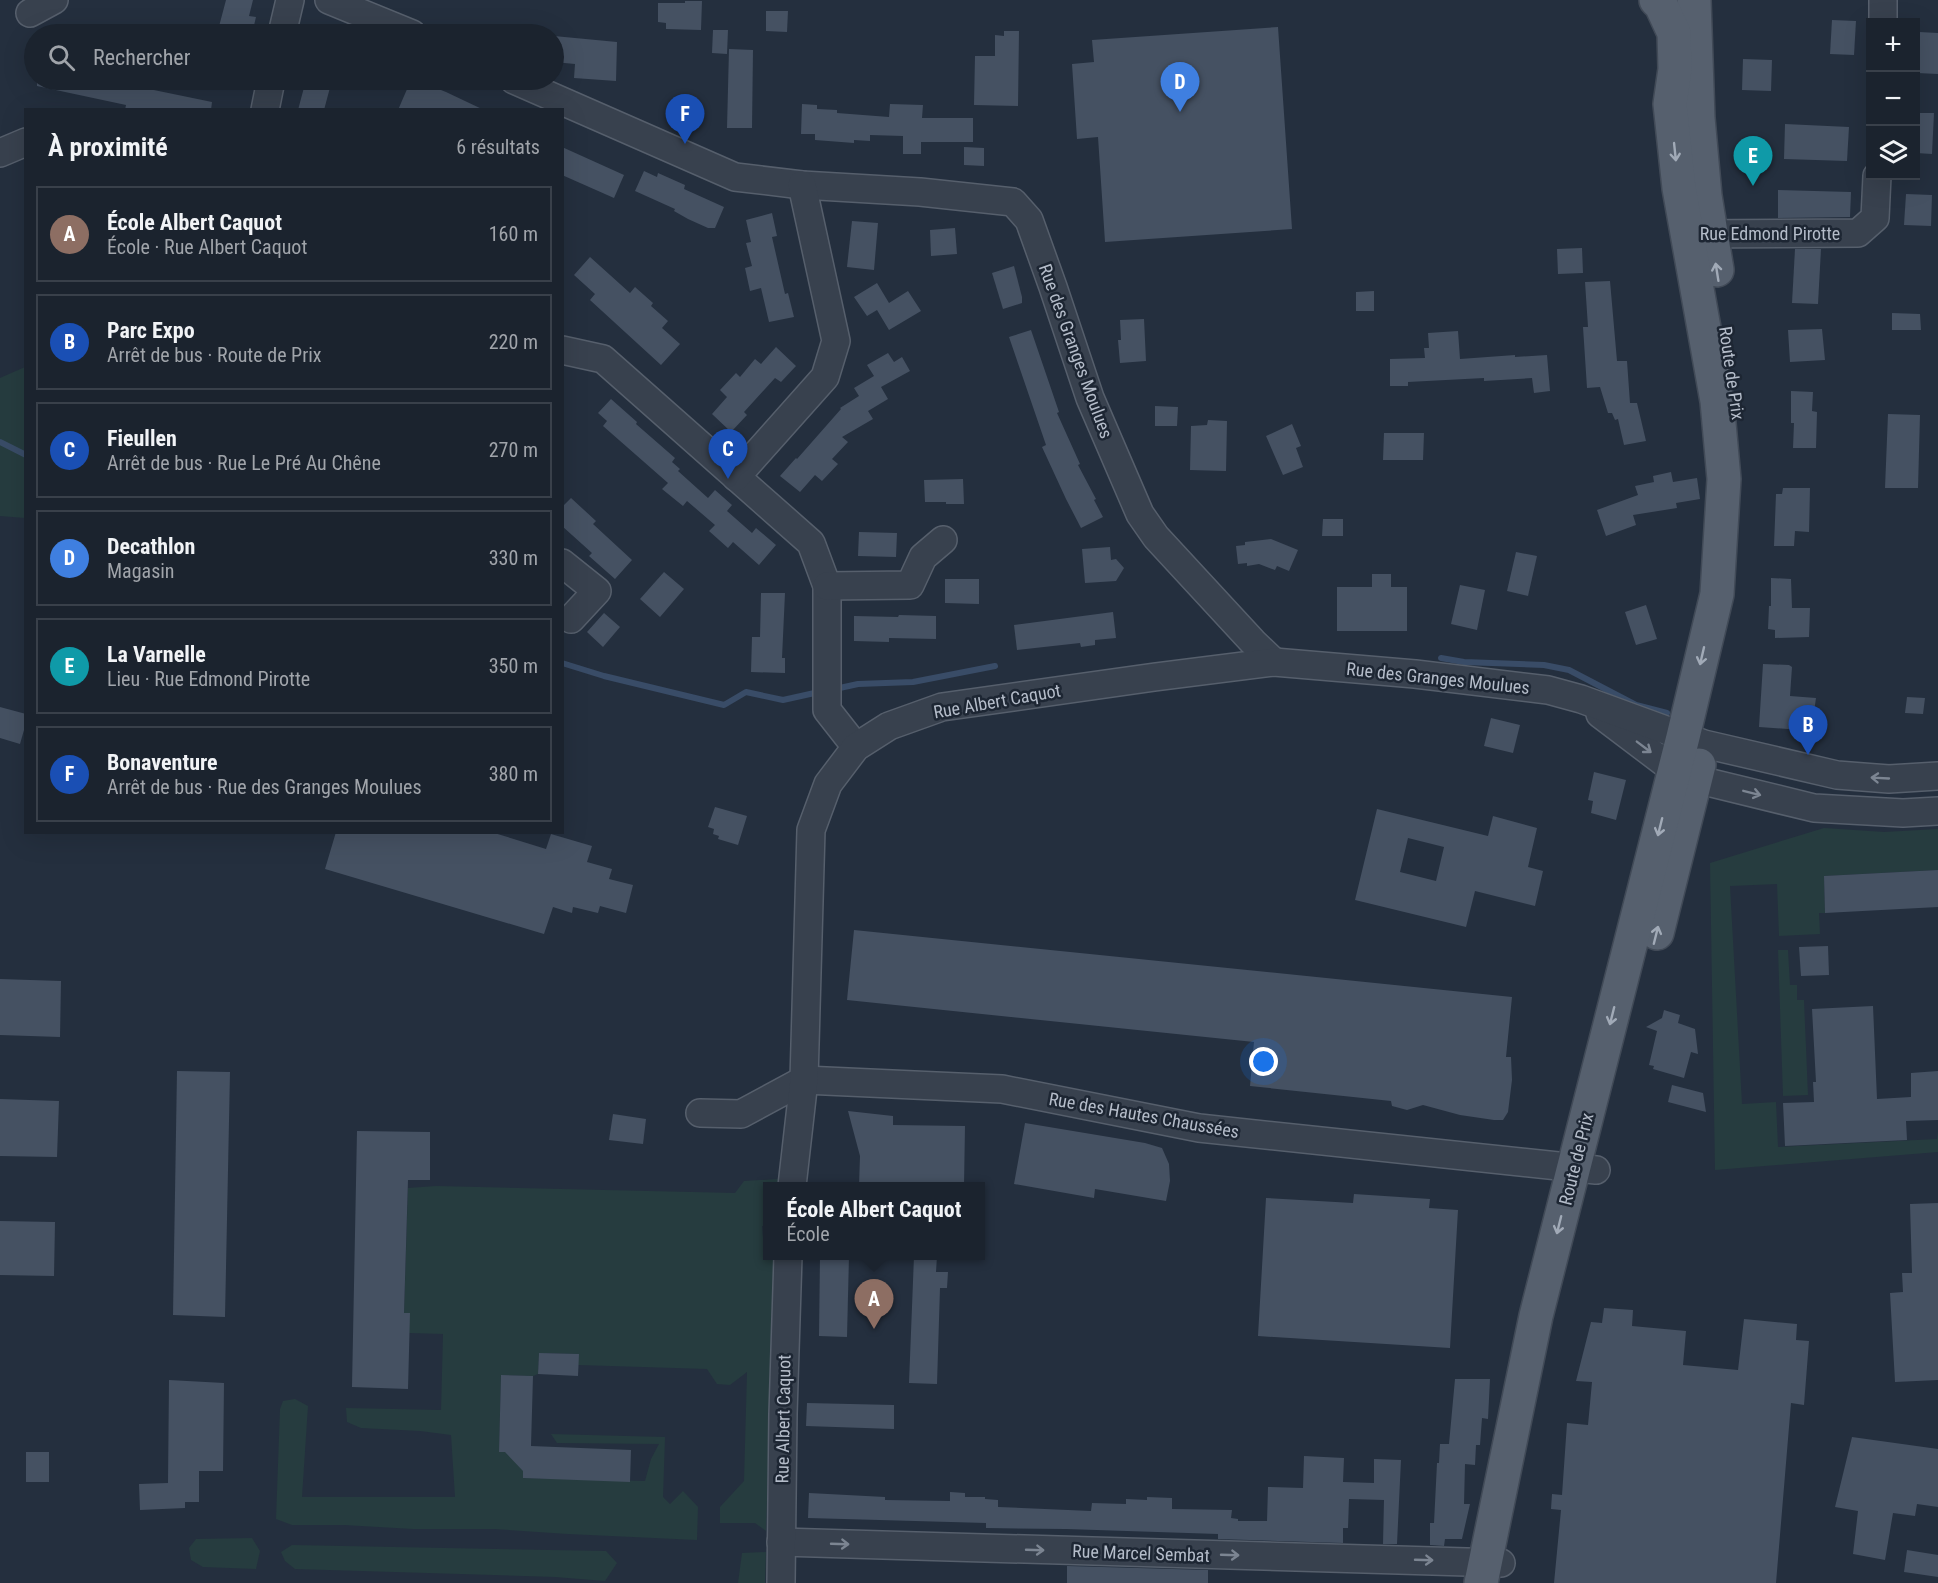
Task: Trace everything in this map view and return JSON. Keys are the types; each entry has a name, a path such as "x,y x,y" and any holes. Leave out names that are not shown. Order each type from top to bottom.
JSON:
{"main road":[{"name":"Route de Prix","path":"1491,1573 1536,1316 1585,1168 1684,774 1740,579 1743,468 1736,391 1700,234 1679,188 1670,104 1675,69 1674,33 1656,0"},
{"name":"Route de Prix","path":"1694,0 1698,118 1705,196 1700,234"}],"street":[{"path":"30,13 54,0"},
{"path":"284,24 290,0"},
{"path":"329,0 388,24"},
{"path":"1883,0 1883,18"},
{"path":"264,108 269,90"},
{"name":"Rue des Granges Moulues","path":"537,90 735,177 802,185 920,192 1013,201 1029,220 1090,398 1140,514 1156,537 1274,662 1415,674 1548,690 1581,699 1694,741 1837,775 1889,779 1938,776"},
{"path":"0,153 24,143"},
{"name":"Rue Edmond Pirotte","path":"1700,234 1857,233 1875,218 1877,180"},
{"path":"736,477 825,376 836,340 802,185"},
{"path":"564,350 603,360 811,543 826,586 827,710 856,747"},
{"path":"826,586 910,585 923,557 942,540"},
{"path":"564,565 597,591 571,620"},
{"name":"Rue Albert Caquot","path":"792,1182 804,1080 811,830 828,784 856,747 889,726 942,707 1155,676 1274,662"},
{"name":"Rue des Granges Moulues","path":"1581,699 1684,774"},
{"path":"1684,774 1814,808 1903,813 1938,811"},
{"path":"700,1113 741,1114 804,1080"},
{"name":"Rue des Hautes Chaussées","path":"804,1080 1002,1089 1199,1128 1585,1168"},
{"name":"Rue Albert Caquot","path":"781,1583 788,1260"},
{"name":"Rue Marcel Sembat","path":"781,1542 1491,1573"}],"green space":[{"path":"24,367 24,518 0,516 0,378"},
{"path":"1824,828 1884,832 1938,829 1938,870 1824,876 1825,913 1819,913 1820,934 1779,936 1777,884 1730,886 1742,1104 1776,1102 1778,1147 1937,1139 1938,1131 1938,1152 1715,1170 1710,863"},
{"path":"1778,950 1788,950 1790,985 1797,985 1797,1000 1804,1000 1808,1095 1783,1096"},
{"path":"778,1179 778,1182 763,1182 763,1260 775,1260 775,1263 766,1531 755,1523 720,1523 720,1507 744,1481 747,1372 730,1385 717,1384 707,1369 578,1365 578,1354 539,1353 538,1374 533,1376 501,1375 499,1452 511,1452 523,1465 523,1478 645,1481 651,1459 659,1444 557,1443 551,1434 665,1437 663,1497 670,1504 683,1491 698,1507 697,1540 494,1529 292,1525 276,1519 280,1409 283,1401 295,1399 308,1406 302,1497 455,1497 451,1435 361,1428 347,1422 346,1408 441,1410 443,1334 409,1333 404,1313 408,1188 436,1186 735,1193 744,1181"},
{"path":"252,1538 260,1551 256,1569 203,1567 191,1560 189,1548 196,1539"},
{"path":"292,1545 606,1551 617,1563 605,1581 555,1577 295,1569 285,1561 281,1552"},
{"path":"766,1552 765,1583 738,1583 742,1553"}],"building":[{"path":"226,0 253,0 249,16 256,17 254,24 220,24"},
{"path":"685,1 702,1 701,30 666,29 666,23 658,22 658,3 685,3"},
{"path":"766,11 788,11 787,32 766,31"},
{"path":"1832,20 1856,21 1854,55 1830,54"},
{"path":"1278,27 1292,229 1105,242 1098,137 1077,139 1072,64 1094,62 1092,40"},
{"path":"713,30 728,30 727,54 712,53"},
{"path":"1004,31 1019,31 1018,106 974,105 975,56 995,56 995,35 1004,36"},
{"path":"1920,32 1938,33 1938,74 1920,73"},
{"path":"564,37 617,42 616,81 574,78 575,64 564,63"},
{"path":"729,49 753,50 752,128 727,128"},
{"path":"1743,59 1772,60 1771,91 1742,90"},
{"path":"56,90 154,90 212,102 211,108 125,108 126,105"},
{"path":"303,90 329,90 325,108 299,108"},
{"path":"407,90 441,90 480,108 399,108"},
{"path":"802,104 817,105 817,109 837,110 837,113 889,117 890,104 923,105 922,118 973,118 973,142 921,142 921,154 903,154 903,136 870,135 870,141 854,140 854,143 815,140 815,134 801,134"},
{"path":"1920,113 1934,113 1932,154 1920,153"},
{"path":"1785,124 1849,127 1847,161 1784,159"},
{"path":"964,147 984,148 984,166 964,165"},
{"path":"564,148 624,175 614,198 564,176"},
{"path":"644,171 657,177 658,173 685,185 684,189 724,207 715,228 708,228 688,219 674,211 675,209 635,191"},
{"path":"1778,190 1851,192 1850,217 1778,218"},
{"path":"1906,194 1932,195 1931,226 1904,225"},
{"path":"772,213 777,236 772,237 785,294 788,293 794,317 769,322 761,288 750,291 745,268 752,266 746,243 751,242 746,220"},
{"path":"852,221 878,223 874,270 847,267"},
{"path":"955,228 957,254 931,256 930,230"},
{"path":"1582,248 1583,273 1558,274 1557,249"},
{"path":"1795,249 1821,249 1818,304 1792,303"},
{"path":"590,257 630,293 635,287 668,321 662,328 680,344 661,365 590,300 595,294 574,275"},
{"path":"1014,266 1022,303 1003,309 992,273"},
{"path":"1610,281 1617,361 1627,361 1630,403 1637,403 1646,441 1624,445 1618,419 1615,420 1612,413 1608,413 1600,387 1587,388 1583,327 1588,327 1585,282"},
{"path":"877,283 889,303 908,291 921,311 889,330 877,310 867,316 854,297"},
{"path":"1374,291 1374,311 1356,311 1356,292"},
{"path":"1892,313 1920,314 1921,330 1892,330"},
{"path":"1144,319 1146,361 1120,363 1118,340 1121,340 1120,320"},
{"path":"1822,329 1825,360 1790,362 1788,330"},
{"path":"1031,330 1059,412 1057,413 1080,464 1078,465 1103,517 1081,528 1042,447 1046,445 1009,337"},
{"path":"1458,331 1460,359 1547,355 1550,391 1534,393 1532,378 1408,382 1408,386 1390,386 1390,359 1425,358 1424,348 1429,348 1428,333"},
{"path":"776,347 796,366 781,382 775,378 744,412 747,415 731,432 712,414 727,397 720,390 736,373 740,377 755,359 761,364"},
{"path":"888,353 894,362 902,357 910,371 881,387 888,399 868,411 873,419 842,437 848,442 832,459 838,464 822,481 815,475 800,492 780,476 840,408 859,396 854,388 874,376 867,365"},
{"path":"1791,391 1813,392 1812,411 1817,412 1816,448 1793,448 1794,423 1791,423"},
{"path":"611,399 675,458 672,462 680,469 678,471 708,498 715,490 732,505 727,511 752,533 756,528 776,545 759,565 733,542 728,548 709,531 715,525 687,501 683,506 662,489 668,483 603,426 607,421 598,413"},
{"path":"1155,406 1178,407 1177,426 1155,426"},
{"path":"1888,414 1920,415 1918,488 1885,488"},
{"path":"1208,420 1227,421 1226,471 1190,470 1191,426 1207,425"},
{"path":"1292,424 1301,446 1296,448 1303,467 1283,475 1266,436"},
{"path":"1384,433 1424,433 1423,460 1383,460"},
{"path":"1671,472 1673,482 1697,478 1700,499 1676,503 1677,508 1633,515 1636,525 1606,536 1597,510 1638,495 1635,486 1654,482 1653,476"},
{"path":"963,479 964,504 925,502 924,480"},
{"path":"1783,488 1810,488 1809,532 1795,531 1794,546 1774,546 1776,494 1782,494"},
{"path":"571,498 596,521 593,524 632,560 615,579 589,556 592,553 564,528 564,505"},
{"path":"1323,519 1343,519 1343,536 1322,536"},
{"path":"859,532 897,533 896,557 858,556"},
{"path":"1271,539 1298,550 1289,571 1277,566 1275,570 1259,564 1247,566 1247,563 1238,564 1236,546 1245,545 1245,542"},
{"path":"1110,547 1111,560 1116,559 1124,568 1116,581 1085,583 1082,549"},
{"path":"1516,552 1537,556 1528,596 1507,591"},
{"path":"664,572 684,589 660,617 640,599"},
{"path":"1372,574 1391,574 1391,587 1407,587 1407,631 1337,631 1337,587 1372,587"},
{"path":"1771,578 1791,579 1792,608 1810,608 1809,637 1775,638 1775,630 1768,629"},
{"path":"945,579 979,579 979,604 945,603"},
{"path":"1460,585 1485,590 1477,630 1451,624"},
{"path":"761,593 785,593 782,658 785,658 785,673 751,672 752,637 760,637"},
{"path":"1646,605 1657,639 1636,645 1625,612"},
{"path":"1113,612 1116,638 1095,640 1095,645 1081,647 1080,643 1017,650 1014,625"},
{"path":"604,613 620,627 603,647 587,632"},
{"path":"899,615 936,616 936,639 889,638 889,642 854,641 854,616 898,617"},
{"path":"1763,664 1789,665 1792,667 1790,696 1816,698 1814,712 1802,712 1801,730 1759,727"},
{"path":"1907,697 1925,698 1923,714 1905,713"},
{"path":"0,707 24,713 24,730 20,744 0,738"},
{"path":"1491,718 1520,725 1513,753 1484,746"},
{"path":"1594,772 1626,780 1616,820 1591,813 1593,801 1588,800"},
{"path":"715,807 747,816 738,845 718,839 719,836 713,834 714,829 708,827"},
{"path":"1377,809 1488,836 1493,816 1537,828 1528,867 1543,871 1535,906 1475,891 1466,927 1355,900","holes":["1408,838 1444,847 1436,881 1400,872"]},
{"path":"335,834 497,834 546,849 551,834 592,846 587,862 612,869 609,879 633,885 626,913 600,906 598,913 573,907 572,913 553,907 544,934 325,869"},
{"path":"1938,870 1938,907 1825,913 1824,876"},
{"path":"854,930 1512,997 1506,1057 1511,1057 1512,1080 1508,1112 1503,1120 1494,1120 1460,1115 1423,1105 1407,1110 1392,1106 1391,1101 1250,1086 1254,1042 847,1000"},
{"path":"1828,946 1829,975 1801,976 1799,947"},
{"path":"0,979 61,981 60,1037 0,1035"},
{"path":"1873,1006 1877,1099 1911,1097 1911,1073 1938,1071 1938,1120 1906,1121 1907,1140 1785,1146 1783,1103 1814,1102 1813,1082 1816,1082 1812,1009"},
{"path":"1664,1010 1680,1015 1678,1023 1695,1029 1698,1054 1691,1052 1684,1078 1653,1069 1654,1066 1649,1065 1657,1031 1646,1027 1662,1018"},
{"path":"177,1071 230,1072 225,1317 173,1315"},
{"path":"1672,1085 1703,1093 1706,1112 1668,1102"},
{"path":"0,1099 59,1101 57,1157 0,1156"},
{"path":"848,1111 893,1116 893,1125 965,1126 964,1182 859,1182 860,1156"},
{"path":"613,1114 646,1119 643,1144 609,1140"},
{"path":"1025,1123 1145,1143 1162,1148 1169,1164 1170,1181 1166,1201 1095,1189 1094,1198 1014,1184"},
{"path":"357,1131 430,1132 430,1180 408,1180 404,1313 410,1313 408,1389 352,1387"},
{"path":"1354,1194 1430,1199 1429,1208 1458,1210 1450,1348 1258,1336 1266,1198 1353,1203"},
{"path":"1938,1203 1938,1380 1895,1382 1890,1293 1903,1292 1902,1273 1912,1273 1910,1204"},
{"path":"0,1221 55,1222 54,1276 0,1275"},
{"path":"820,1260 849,1260 847,1337 819,1336"},
{"path":"914,1260 937,1260 936,1272 948,1272 947,1288 940,1288 937,1384 909,1383"},
{"path":"1604,1308 1633,1310 1632,1326 1686,1331 1683,1365 1738,1370 1744,1319 1797,1324 1796,1340 1809,1341 1804,1405 1791,1403 1776,1583 1554,1583 1561,1510 1551,1509 1552,1494 1562,1495 1567,1423 1588,1425 1592,1382 1576,1381 1591,1322 1602,1323"},
{"path":"539,1353 579,1354 578,1376 538,1374"},
{"path":"501,1375 533,1376 531,1446 631,1450 630,1482 523,1478 523,1471 505,1452 499,1452"},
{"path":"1455,1379 1490,1379 1488,1419 1482,1418 1480,1445 1476,1445 1475,1465 1465,1464 1464,1504 1470,1504 1462,1539 1445,1539 1444,1546 1430,1545 1430,1523 1434,1523 1437,1463 1439,1463 1440,1444 1449,1444"},
{"path":"169,1380 224,1383 223,1471 199,1471 199,1502 185,1502 185,1508 140,1510 139,1484 168,1483"},
{"path":"807,1403 894,1405 894,1429 806,1426"},
{"path":"1852,1437 1938,1449 1938,1507 1917,1504 1915,1516 1893,1513 1885,1560 1853,1554 1858,1511 1835,1507"},
{"path":"26,1452 49,1452 49,1482 26,1482"},
{"path":"1304,1456 1344,1458 1343,1482 1374,1483 1374,1459 1401,1460 1397,1544 1383,1544 1384,1500 1349,1499 1348,1528 1343,1528 1343,1543 1218,1539 1218,1534 986,1528 986,1523 808,1518 809,1493 885,1497 885,1500 950,1501 950,1492 965,1493 965,1497 985,1497 985,1499 998,1500 998,1507 1091,1511 1092,1503 1126,1504 1126,1499 1172,1498 1172,1509 1232,1510 1231,1518 1238,1519 1238,1521 1267,1521 1268,1487 1303,1488"},
{"path":"1907,1550 1938,1555 1938,1577 1904,1572"},
{"path":"1067,1566 1208,1570 1208,1583 1067,1583"}],"waterway":[{"path":"0,442 24,454"},
{"path":"1441,658 1464,662 1544,665 1569,670 1636,705 1667,713"},
{"path":"564,664 604,676 724,705 746,692 783,700 819,692"},
{"path":"835,689 858,684 913,682 995,666"}],"place":[{"name":"Decathlon","path":"1180,112"},
{"name":"Bonaventure","path":"685,144"},
{"name":"La Varnelle","path":"1753,186"},
{"name":"Fieullen","path":"728,479"},
{"name":"Parc Expo","path":"1808,755"},
{"name":"École Albert Caquot","path":"874,1329"}]}
